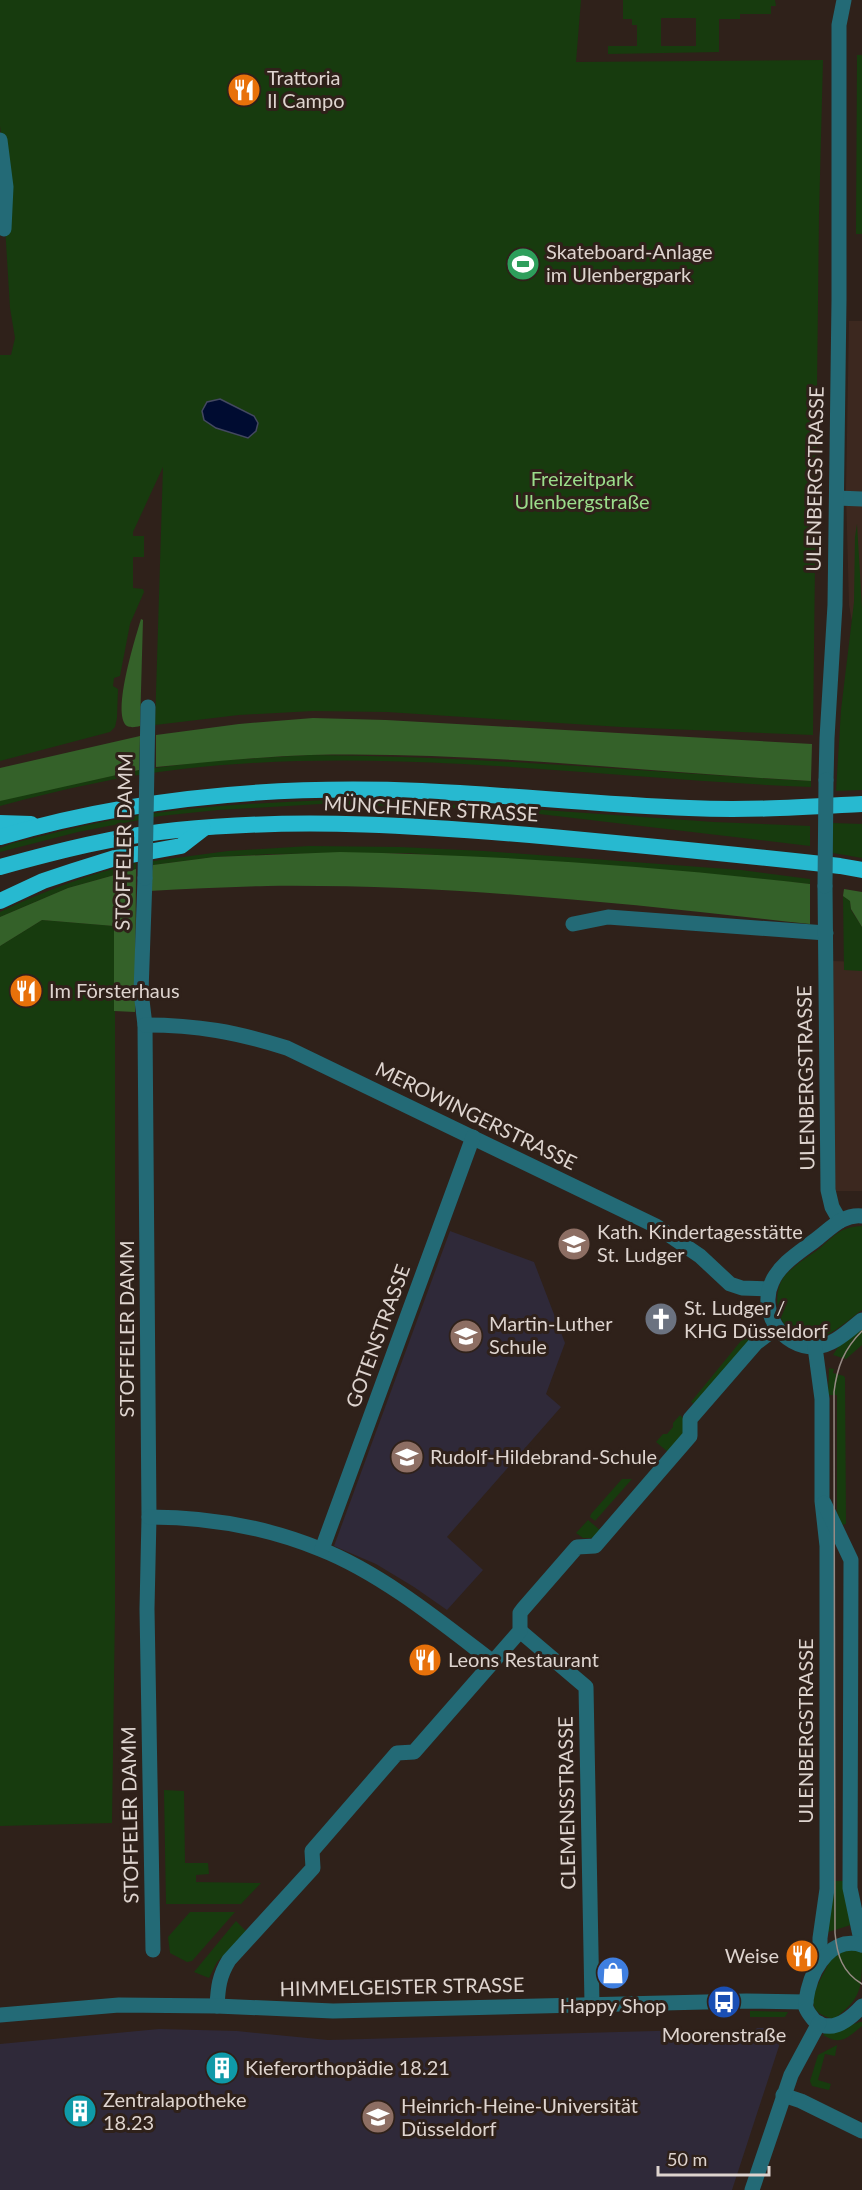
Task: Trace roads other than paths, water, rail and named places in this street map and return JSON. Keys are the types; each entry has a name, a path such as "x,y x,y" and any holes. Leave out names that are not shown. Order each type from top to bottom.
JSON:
{"highway":[{"name":"MÜNCHENER STRASSE","path":"0,837 110,809 194,797 297,790 421,791 691,808 862,804"},
{"path":"0,823 40,825"},
{"name":"MÜNCHENER STRASSE","path":"0,867 96,842 177,830 295,824 408,825 632,843 862,870"},
{"path":"0,901 43,881 115,858 181,846 203,829"}],"street":[{"name":"ULENBERGSTRASSE","path":"833,0 838,25 837,498 835,604 827,738 825,886 828,1190 832,1207 840,1221"},
{"name":"ULENBERGSTRASSE","path":"838,25 844,0"},
{"path":"0,140 6,187 4,229"},
{"path":"837,498 862,499"},
{"name":"STOFFELER DAMM","path":"148,707 141,992 145,1025 149,1517 147,1609 153,1950"},
{"path":"573,924 608,917 826,933"},
{"name":"MEROWINGERSTRASSE","path":"145,1025 222,1030 287,1048 656,1226 700,1256 730,1284 742,1288 769,1289"},
{"name":"GOTENSTRASSE","path":"322,1549 473,1137"},
{"path":"862,1216 855,1215 840,1221 778,1271 769,1289 769,1305 776,1328 803,1346 816,1347 827,1344 838,1339 862,1320"},
{"path":"217,2006 219,1982 229,1960 313,1868 312,1851 397,1753 414,1752 520,1631 520,1613 523,1609 577,1547 595,1546 690,1436 690,1419 756,1343 776,1328"},
{"name":"ULENBERGSTRASSE","path":"816,1347 822,1399 822,1501 827,1546 827,1888 820,1938 820,1960"},
{"name":"ULENBERGSTRASSE","path":"822,1501 834,1520 851,1560 850,1888 862,1945"},
{"path":"149,1517 217,1521 260,1529 322,1549 395,1590 493,1662"},
{"name":"CLEMENSSTRASSE","path":"520,1631 586,1687 592,2004"},
{"path":"862,1945 849,1943 826,1953 820,1960 809,1985 806,2002 808,2013 819,2023 839,2025 848,2020 862,2006"},
{"name":"HIMMELGEISTER STRASSE","path":"0,2015 119,2005 333,2011 592,2004 806,2002"},
{"path":"752,2190 791,2074 819,2023"},
{"path":"783,2095 801,2100 862,2131"}],"water":[{"path":"220,399 254,416 258,423 256,431 248,438 216,428 204,420 202,411 207,402"}],"tram line":[{"path":"862,1331 842,1359 834,1392 835,1933 837,1949 845,1968 862,1984"}],"place":[{"name":"Trattoria Il Campo","path":"244,90"},
{"name":"Skateboard-Anlage im Ulenbergpark","path":"523,264"},
{"name":"Im Försterhaus","path":"26,991"},
{"name":"Kath. Kindertagesstätte St. Ludger","path":"574,1244"},
{"name":"St. Ludger / KHG Düsseldorf","path":"661,1319"},
{"name":"Martin-Luther Schule","path":"466,1336"},
{"name":"Rudolf-Hildebrand-Schule","path":"407,1457"},
{"name":"Leons Restaurant","path":"425,1660"},
{"name":"Weise","path":"802,1956"},
{"name":"Happy Shop","path":"613,1973"},
{"name":"Moorenstraße","path":"724,2002"},
{"name":"Kieferorthopädie 18.21","path":"222,2068"},
{"name":"Zentralapotheke 18.23","path":"80,2111"},
{"name":"Heinrich-Heine-Universität Düsseldorf","path":"378,2117"}],"park label":[{"name":"Freizeitpark Ulenbergstraße","path":"582,490"}]}
